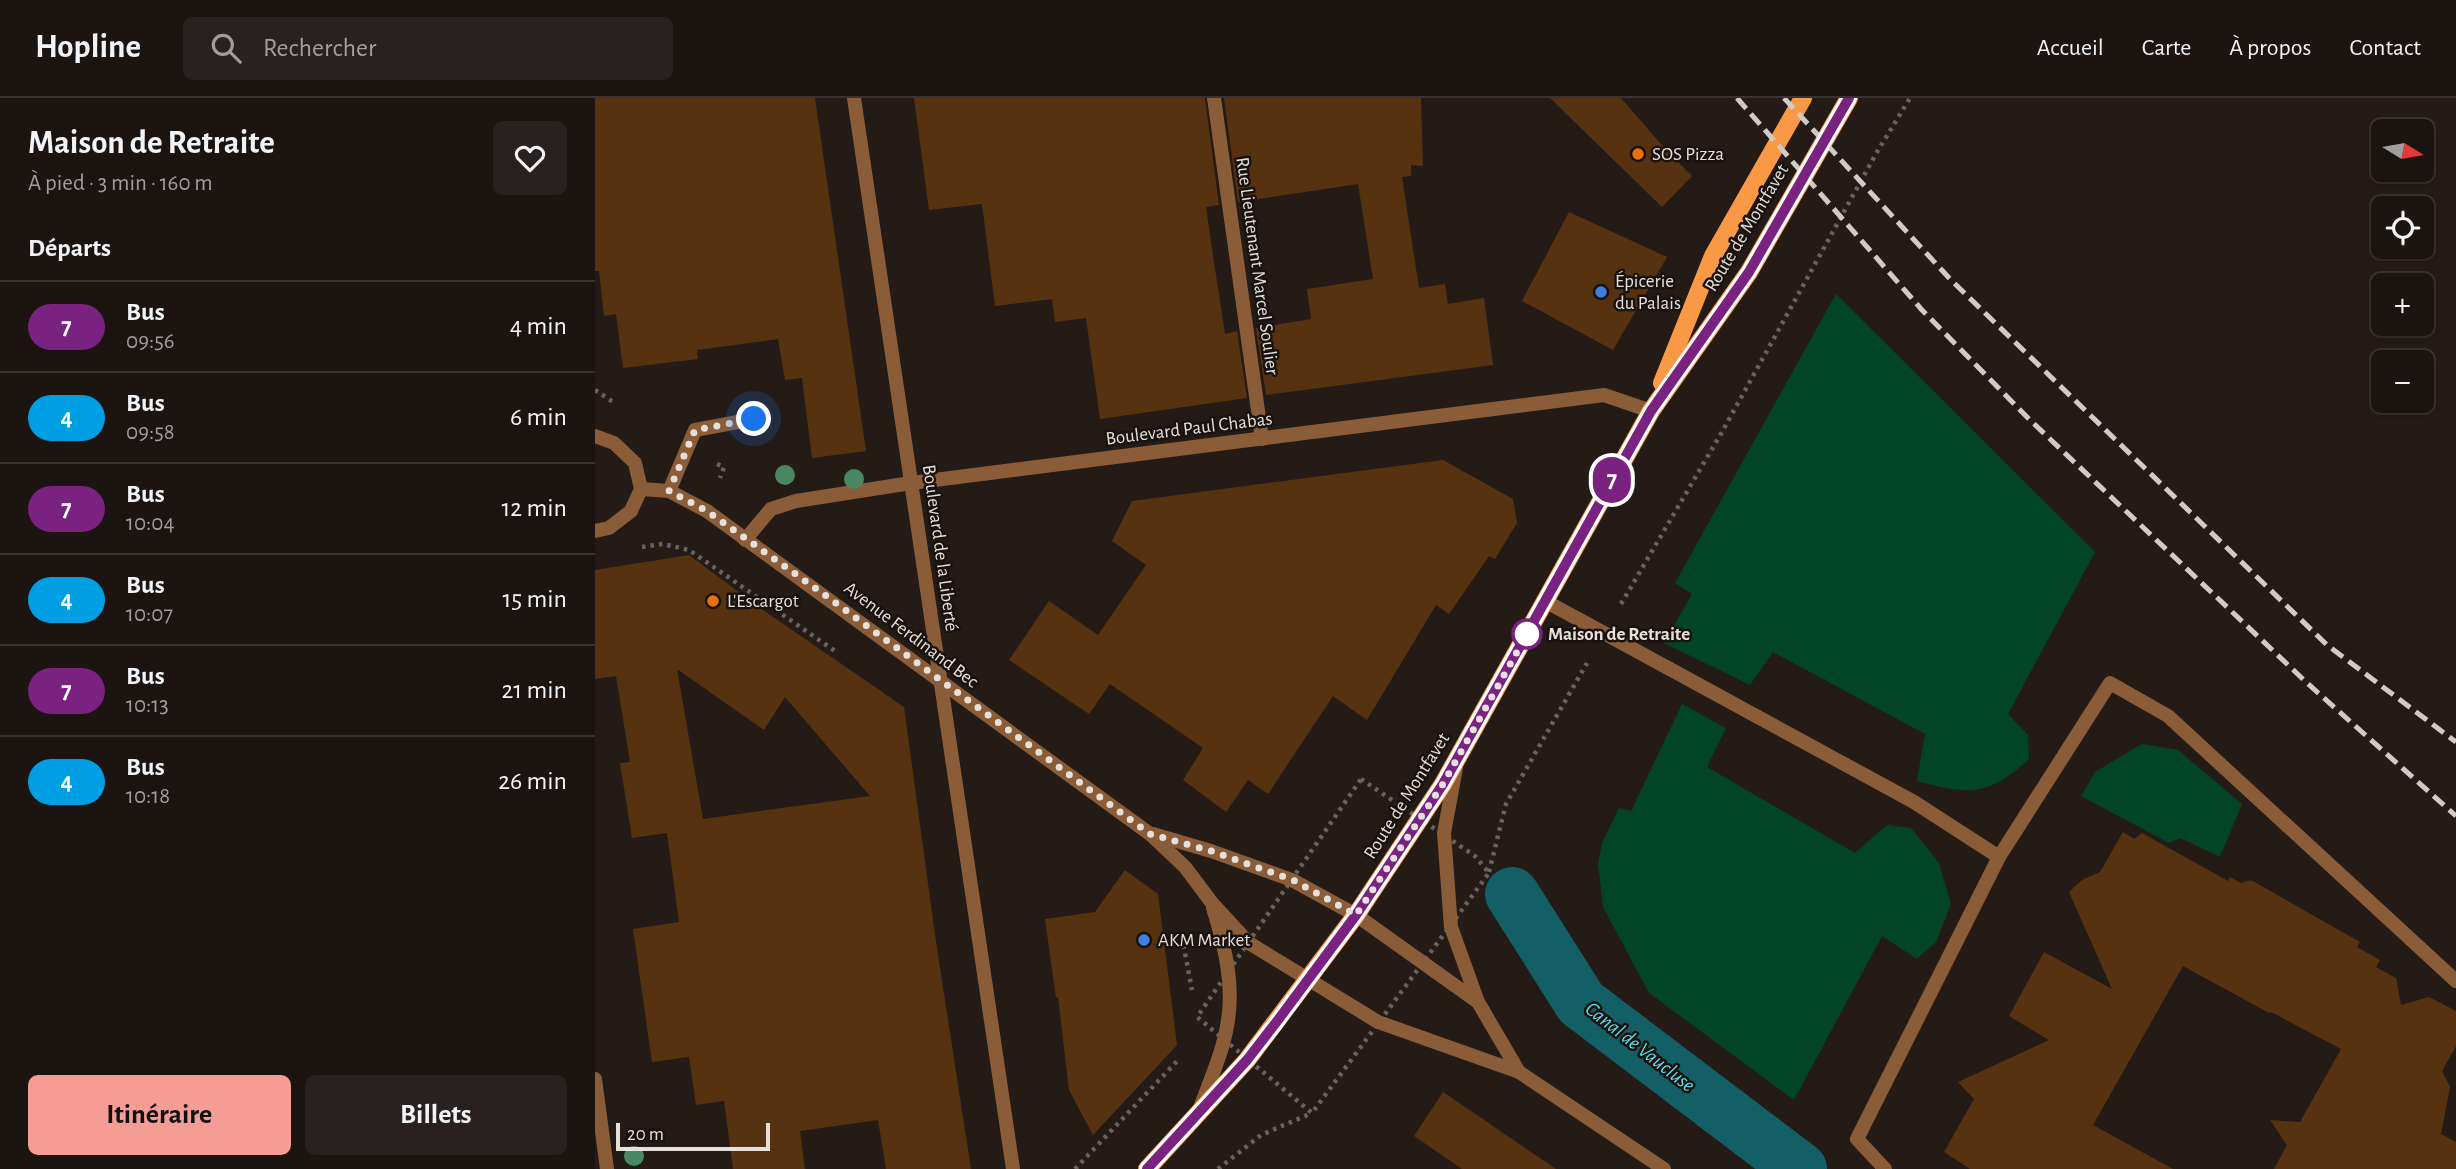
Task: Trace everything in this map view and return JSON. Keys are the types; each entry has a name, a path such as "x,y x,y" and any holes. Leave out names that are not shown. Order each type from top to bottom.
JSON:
{"main road":[{"name":"Route de Montfavet","path":"1651,411 1713,256 1803,98"},
{"name":"Route de Montfavet","path":"1147,1169 1247,1060 1356,915 1443,784 1651,411 1749,272 1849,98"}],"street":[{"name":"Boulevard de la Liberté","path":"854,98 1013,1169"},
{"name":"Rue Lieutenant Marcel Soulier","path":"1214,98 1262,439"},
{"name":"Boulevard Paul Chabas","path":"745,540 771,509 796,501 911,483 1604,395 1651,411"},
{"path":"669,491 695,430 754,419"},
{"path":"595,436 614,443 635,463 641,489 631,511 609,528 595,531"},
{"name":"Avenue Ferdinand Bec","path":"641,489 669,491 707,511 1150,834"},
{"path":"1545,601 1914,802 1999,857"},
{"path":"1885,1169 1857,1139 1999,857 2110,683 2168,716 2456,981"},
{"path":"1457,758 1444,833 1451,927 1478,1002 1519,1072"},
{"path":"1150,834 1211,851 1293,880 1356,915 1478,1002"},
{"path":"1150,834 1185,867 1212,903 1249,943 1378,1022 1519,1072 1664,1169"},
{"path":"1198,1113 1229,1019 1229,973 1225,946 1212,903"},
{"path":"595,1079 607,1169"}],"path":[{"path":"1489,873 1506,804 1722,432 1870,164 1910,98"},
{"path":"631,549 663,544 689,550 842,656"},
{"path":"1181,926 1192,991"},
{"path":"1193,1029 1197,1017 1194,1004"},
{"path":"1075,1169 1187,1051"},
{"path":"1218,1169 1261,1135 1312,1112"}],"green space":[{"path":"1836,294 2095,552 2008,714 2028,735 2029,759 2001,780 1977,790 1950,789 1917,781 1925,734 1773,652 1750,685 1664,643 1692,594 1675,583"},
{"path":"1682,704 1726,728 1707,767 1855,853 1887,825 1911,828 1939,863 1951,904 1936,942 1917,959 1882,936 1794,1100 1649,993 1603,907 1598,864 1602,843 1619,808 1631,811"},
{"path":"2142,744 2178,750 2242,804 2220,857 2180,838 2169,843 2081,796 2095,772"}],"building":[{"path":"595,98 815,98 866,451 812,458 802,378 785,380 778,339 697,350 698,359 623,368 616,314 604,316 599,271 595,271"},
{"path":"914,98 1205,98 1219,205 1206,207 1225,334 1237,331 1247,398 1100,419 1086,318 1055,322 1052,299 995,306 982,204 929,210"},
{"path":"1224,98 1421,98 1423,166 1411,165 1411,176 1402,177 1419,288 1445,284 1448,304 1484,298 1493,365 1266,395 1256,328 1311,319 1307,289 1373,279 1358,184 1238,202"},
{"path":"1550,98 1621,98 1692,176 1662,207"},
{"path":"1569,212 1667,257 1613,350 1522,301"},
{"path":"1443,460 1513,499 1517,523 1495,559 1489,556 1449,614 1436,605 1367,720 1333,696 1268,794 1248,780 1226,812 1183,780 1203,748 1110,684 1089,714 1009,660 1049,601 1098,635 1146,565 1112,541 1132,501"},
{"path":"689,555 756,605 904,707 971,1169 886,1169 878,1120 800,1131 805,1169 733,1169 724,1101 696,1105 689,1057 652,1062 633,929 679,922 667,833 632,838 620,763 630,762 616,676 595,679 595,570","holes":["677,669 764,730 785,697 870,796 703,819"]},
{"path":"2123,832 2134,839 2142,833 2228,881 2230,877 2241,883 2251,880 2360,942 2357,947 2380,960 2376,967 2396,978 2401,1005 2429,997 2456,1011 2456,1046 2442,1071 2450,1087 2441,1134 2456,1142 2456,1169 2274,1169 2287,1145 2270,1120 2300,1122 2341,1049 2183,966 2093,1125 2173,1169 1970,1169 1944,1152 1974,1099 1958,1082 2049,1040 2009,1016 2044,952 2112,989 2069,892 2082,880 2100,872"},
{"path":"1125,870 1158,894 1177,1045 1093,1135 1069,1090 1045,919 1095,912"},
{"path":"1443,1092 1556,1169 1462,1169 1414,1136"}],"waterway":[{"name":"Canal de Vaucluse","path":"1512,894 1581,1003 1800,1169"}],"railway":[{"path":"1737,98 1922,310 2031,421 2306,682 2456,816"},
{"path":"1784,98 1950,279 2327,645 2456,742"}],"bus line":[{"name":"7","path":"1147,1169 1247,1060 1278,1020 1356,915 1443,784 1651,411 1749,272 1849,98"}],"place":[{"name":"SOS Pizza","path":"1638,154"},
{"name":"Épicerie du Palais","path":"1601,292"},
{"name":"L'Escargot","path":"713,601"},
{"name":"Maison de Retraite","path":"1527,634"},
{"name":"AKM Market","path":"1144,940"}],"route":[{"path":"754,419 695,430 669,491 707,511 818,590 1150,834 1211,851 1293,880 1356,915 1443,784 1527,634"}]}
